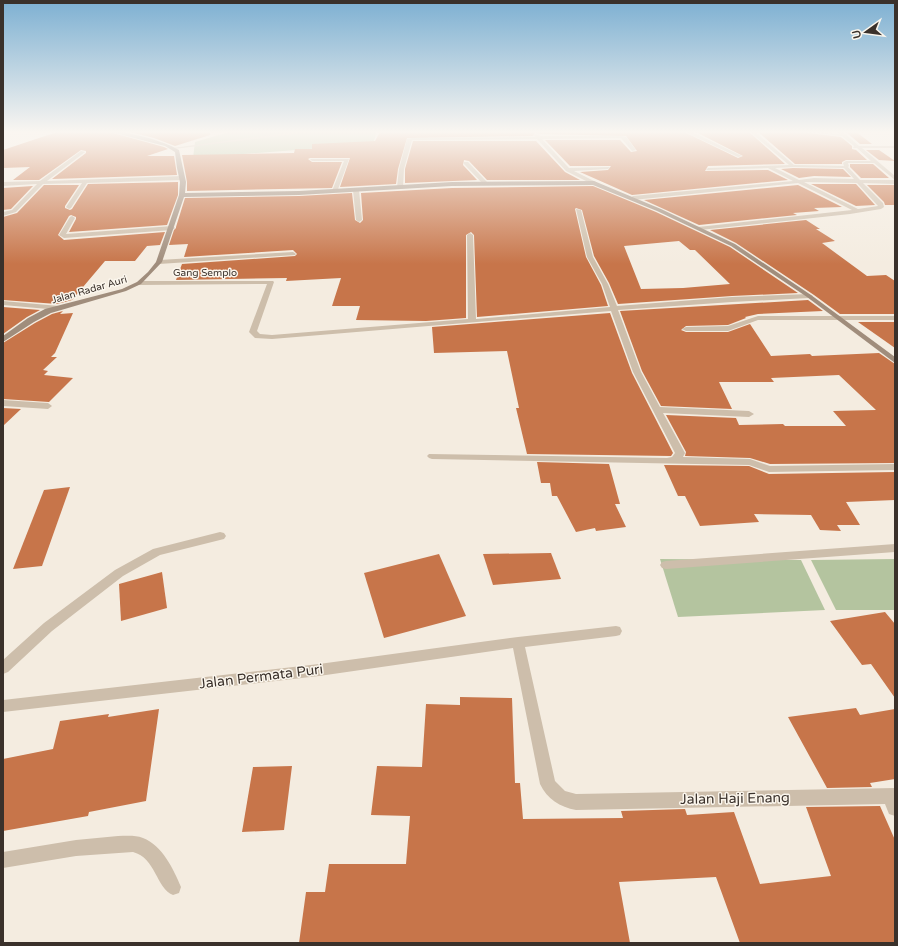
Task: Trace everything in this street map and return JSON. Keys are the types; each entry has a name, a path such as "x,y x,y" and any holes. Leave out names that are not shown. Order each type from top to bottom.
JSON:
{"street":[{"path":"3,214 14,212 41,183 52,175"},
{"path":"335,191 341,175"},
{"path":"400,175 400,187"},
{"path":"478,175 485,183"},
{"path":"578,175 700,228 733,245 810,296 895,361"},
{"path":"785,175 858,210"},
{"path":"700,228 879,208 881,206 853,175"},
{"path":"3,184 182,178"},
{"name":"Jalan Radar Auri","path":"3,340 35,318 58,308 116,293 140,283 159,262 172,228 182,195 182,178"},
{"path":"633,198 824,180 895,181"},
{"path":"69,207 85,182"},
{"path":"182,195 335,191 424,185 485,183 594,183"},
{"path":"356,190 359,220"},
{"path":"578,210 590,257 605,284 636,372 680,453 679,458 675,460"},
{"path":"72,218 62,235 172,228"},
{"path":"470,235 472,321 614,308 761,297 810,296"},
{"path":"159,262 293,254"},
{"name":"Gang Semplo","path":"140,283 271,282 253,332 258,336 272,337 472,321"},
{"path":"3,303 58,308"},
{"path":"686,329 727,329 743,325 751,319 758,318 895,318"},
{"path":"3,403 48,406"},
{"path":"657,410 749,414"},
{"path":"432,456 750,462 769,469 895,467"},
{"path":"3,668 48,627 119,573 157,552 220,536"},
{"path":"666,565 895,548"},
{"name":"Jalan Permata Puri","path":"3,706 319,670 518,642 616,631"},
{"name":"Jalan Haji Enang","path":"518,642 548,784 553,792 566,800 576,802 684,799 893,800"},
{"path":"3,860 111,844 141,845 156,858 173,888"}],"green space":[{"path":"660,559 801,560 825,610 678,617"},
{"path":"895,559 895,610 836,610 811,560"}],"building":[{"path":"19,175 46,175 39,180 13,180"},
{"path":"57,175 172,175 52,179"},
{"path":"186,175 337,175 332,188 187,191"},
{"path":"344,175 397,175 396,184 340,187"},
{"path":"405,175 472,175 477,180 405,183"},
{"path":"482,175 571,175 580,180 487,180"},
{"path":"587,175 778,175 788,180 632,195"},
{"path":"793,175 849,175 851,177 814,176 799,178"},
{"path":"858,175 886,175 889,178 861,178"},
{"path":"178,182 178,195 167,225 69,232 76,219 76,217 71,215 58,235 64,240 165,232 160,245 147,246 135,261 105,261 72,300 57,304 3,300 3,217 17,213 44,185 79,185 65,206 65,208 70,210 88,184"},
{"path":"811,184 856,184 875,205 856,206"},
{"path":"798,185 842,207 814,208 819,211 793,213 797,215 699,225 644,200"},
{"path":"867,185 895,185 895,205 885,205 884,202"},
{"path":"33,186 11,209 3,210 3,188"},
{"path":"593,186 656,212 730,247 798,293 618,304 609,283 594,256 582,210 576,208 586,257 601,285 608,306 477,317 474,235 471,232 466,235 466,318 426,321 356,320 360,306 332,306 341,278 286,281 287,278 176,280 182,264 295,256 297,254 293,250 184,257 188,244 169,245 185,198 299,196 352,193 355,220 360,223 363,220 361,193 452,188","holes":["679,241 690,250 695,250 730,284 683,288 641,289 624,246"]},
{"path":"806,220 820,229 816,229 835,241 822,243 867,276 886,275 895,281 895,314 840,314 736,243 710,230"},
{"path":"808,300 823,311 758,314 745,317 746,318 728,325 686,326 681,330 686,332 728,332 750,324 771,356 879,353 895,364 895,463 770,464 750,458 685,456 686,452 666,415 736,418 739,425 783,424 785,426 846,426 833,411 876,410 839,375 771,378 774,382 719,382 732,409 661,406 642,371 620,311"},
{"path":"3,307 40,310 27,317 3,334"},
{"path":"63,311 60,314 73,313 55,353 51,357 57,357 43,370 48,371 44,375 73,378 49,402 3,399 3,343 35,323 52,314"},
{"path":"610,313 632,373 673,453 671,456 527,454 516,408 519,408 507,351 434,353 432,327"},
{"path":"858,322 895,322 895,348"},
{"path":"3,408 21,409 3,426"},
{"path":"537,462 609,464 620,504 615,504 626,527 596,531 595,528 576,532 557,496 552,496 550,483 541,483"},
{"path":"664,465 749,466 769,474 895,472 895,500 846,502 860,525 837,525 841,531 820,530 811,515 754,514 759,522 700,526 685,496 678,496"},
{"path":"70,487 42,566 13,569 44,490"},
{"path":"551,553 561,579 493,585 483,554"},
{"path":"439,554 466,616 384,638 364,573"},
{"path":"162,572 167,608 121,621 119,584"},
{"path":"885,612 895,624 895,698 871,664 862,665 830,621"},
{"path":"460,697 512,698 515,783 520,783 523,819 623,818 621,811 685,809 687,815 734,812 760,884 831,876 806,807 880,806 895,840 895,943 740,943 716,877 619,882 630,943 299,943 306,892 325,892 329,864 406,864 410,816 371,815 377,766 422,767 426,704 460,705"},
{"path":"856,708 860,715 895,709 895,779 870,783 872,787 827,788 788,717"},
{"path":"159,709 146,801 89,812 88,816 3,831 3,759 53,749 60,721 109,714 108,717"},
{"path":"292,766 284,830 242,832 253,767"}]}
